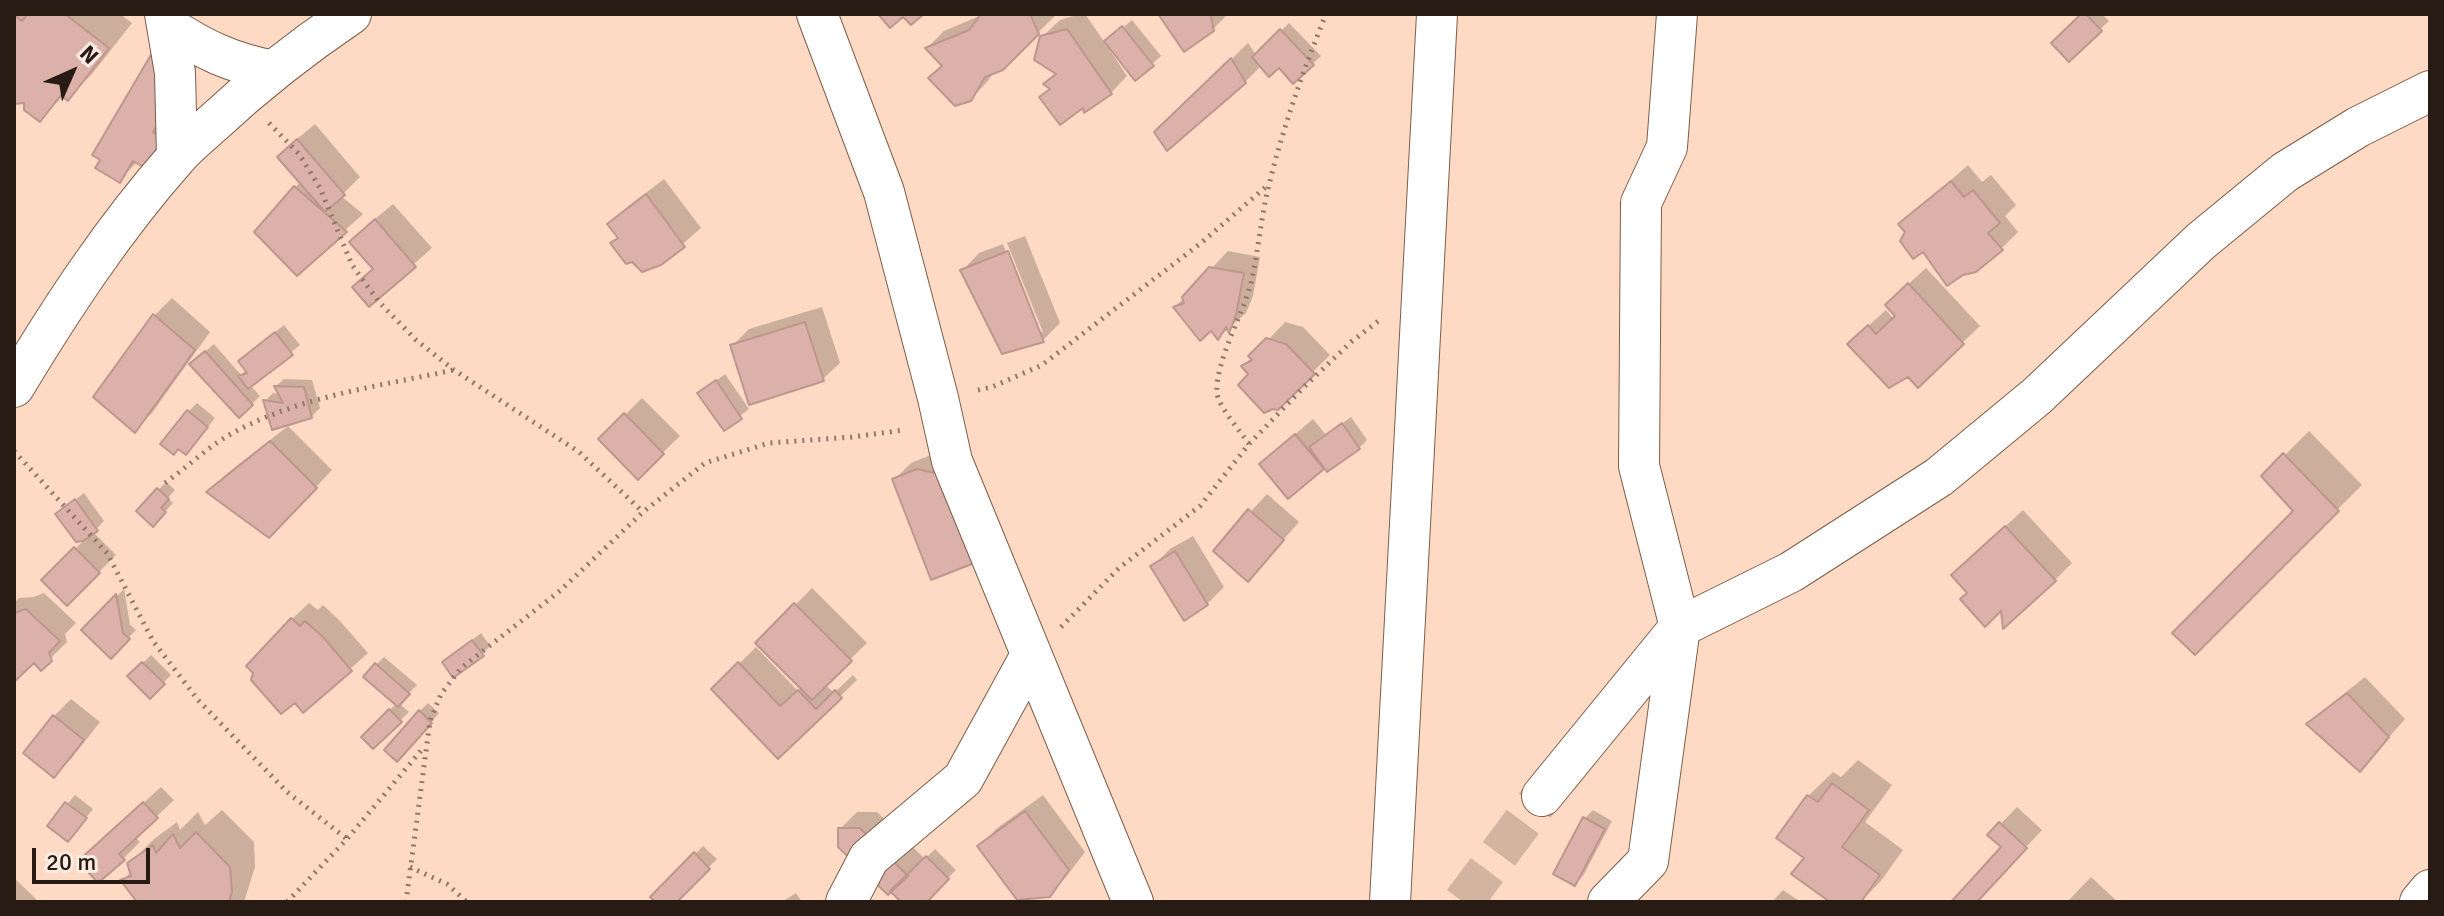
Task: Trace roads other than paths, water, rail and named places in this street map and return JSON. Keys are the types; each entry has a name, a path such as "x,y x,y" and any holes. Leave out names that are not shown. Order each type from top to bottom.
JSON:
{"street":[{"path":"14,387 100,252 177,156 242,96 351,14"},
{"path":"817,14 884,192 952,461 1133,902"},
{"path":"1390,902 1437,14"},
{"path":"1608,902 1648,861 1680,627 1639,466 1641,203 1667,147 1677,14"},
{"path":"167,20 204,50 241,65 273,71"},
{"path":"167,20 175,73 177,156"},
{"path":"1542,796 1680,627 1791,572 1939,477 2037,396 2201,241 2285,172 2358,127 2430,91"},
{"path":"846,902 869,858 963,779 1031,655"},
{"path":"2420,902 2430,890"}],"tunnel":[{"path":"1463,902 1542,796"}]}
